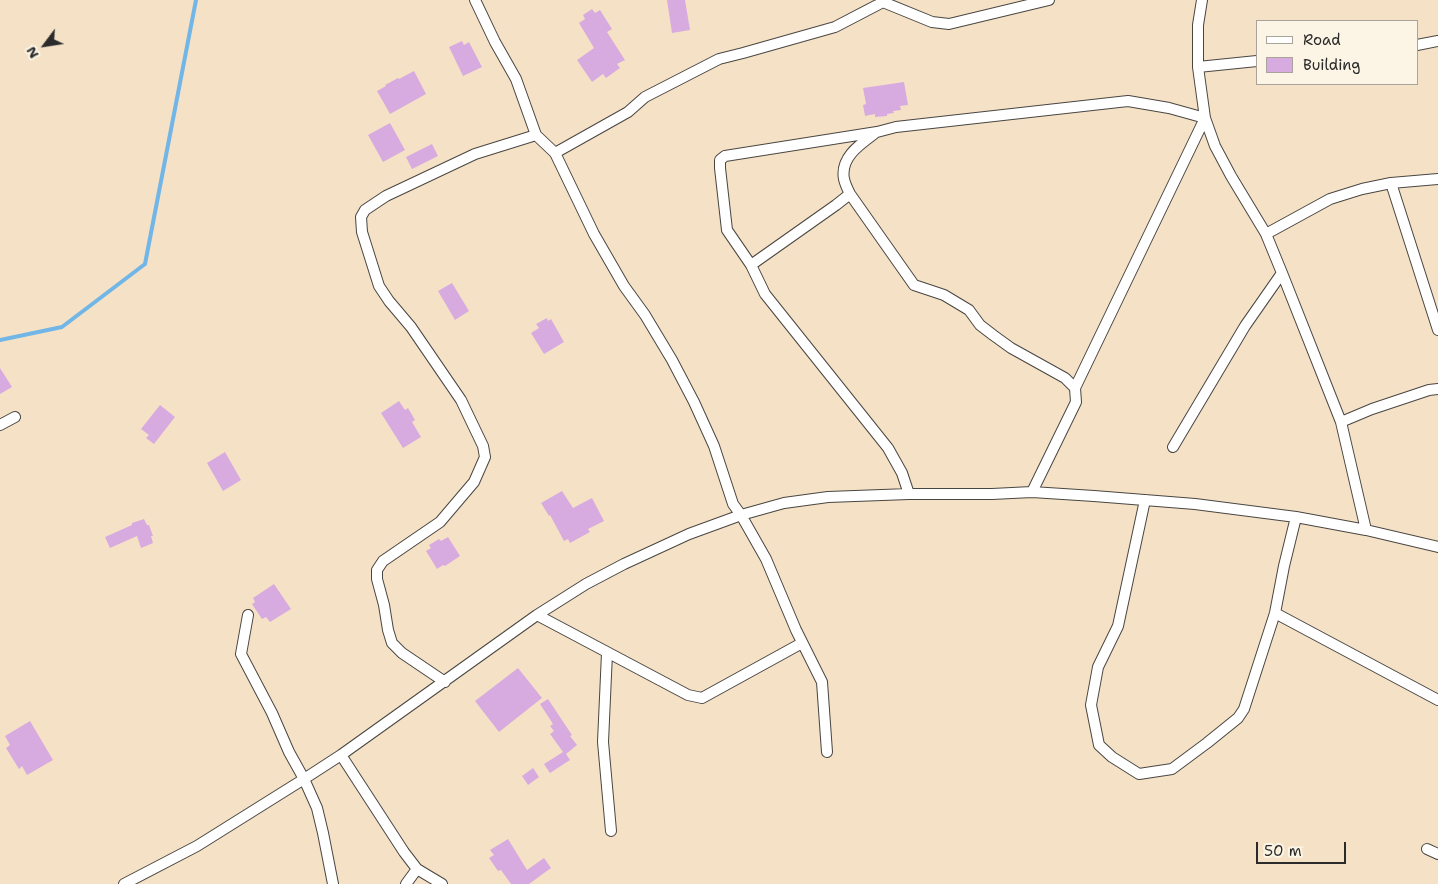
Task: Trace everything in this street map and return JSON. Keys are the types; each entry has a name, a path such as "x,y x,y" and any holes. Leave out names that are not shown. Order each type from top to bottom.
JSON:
{"street":[{"path":"475,0 516,80 536,135 555,153 603,249 624,286 645,315 672,360 694,402 714,446 733,504 766,559 802,643 822,682 827,752"},
{"path":"555,153 628,112 645,97 719,59 743,54 835,27 882,1 932,22 948,24 1049,0"},
{"path":"1202,0 1198,25 1198,68 1205,118 1215,146 1230,176 1266,234 1282,273 1340,422 1366,530"},
{"path":"1418,44 1438,42"},
{"path":"1198,68 1256,61"},
{"path":"908,494 902,473 888,448 765,294 751,265 727,230 720,160 726,156 877,132 896,127 1128,101 1169,108 1205,118"},
{"path":"1032,492 1076,402 1075,388 1205,118"},
{"path":"877,132 849,155 844,167 844,180 850,194 914,285 944,295 969,310 980,325 993,335 1011,348 1065,378 1075,388"},
{"path":"445,682 402,653 392,643 377,578 377,570 382,561 440,522 474,482 485,457 483,446 461,400 411,327 379,286 362,232 361,217 365,210 386,196 475,154 536,135"},
{"path":"1266,234 1330,199 1362,189 1391,183 1438,179"},
{"path":"1391,183 1438,330"},
{"path":"751,265 850,194"},
{"path":"1174,447 1245,326 1282,273"},
{"path":"1340,422 1372,408 1429,390 1438,389"},
{"path":"0,425 15,417"},
{"path":"124,884 197,846 304,780 445,682 537,615 586,584 689,534 741,515 784,503 828,497 1032,492 1195,504 1296,517 1366,530 1438,547"},
{"path":"1145,500 1118,626 1098,667 1091,705 1099,745 1112,757 1139,774 1172,769 1208,743 1238,718 1244,709 1275,613 1296,517"},
{"path":"1275,613 1438,700"},
{"path":"248,614 241,654 272,712 316,808 333,884"},
{"path":"537,615 688,695 702,698 802,643"},
{"path":"607,653 604,742 611,831"},
{"path":"341,755 417,869 442,884"},
{"path":"1427,849 1438,854"},
{"path":"406,884 417,869"}],"building":[{"path":"667,0 685,0 690,30 672,33"},
{"path":"592,9 595,13 600,10 612,29 607,32 625,60 617,64 620,68 606,78 603,74 592,82 577,60 594,48 579,23 585,19 583,15"},
{"path":"462,41 464,45 469,42 482,67 463,76 449,47"},
{"path":"414,71 426,94 390,114 377,91"},
{"path":"904,82 908,105 900,106 901,110 893,111 894,113 887,114 887,116 875,117 875,114 865,116 863,105 866,104 863,88"},
{"path":"390,123 405,150 383,162 368,135"},
{"path":"432,144 438,156 412,169 406,157"},
{"path":"452,283 469,311 455,320 438,291"},
{"path":"547,318 548,321 551,319 564,342 544,354 531,333 539,328 536,324"},
{"path":"0,368 12,387 0,394"},
{"path":"399,401 405,410 408,408 415,420 412,422 421,437 403,448 381,413"},
{"path":"160,405 175,417 154,444 146,438 149,435 141,429"},
{"path":"225,452 241,480 223,491 207,463"},
{"path":"562,491 573,508 592,498 604,521 588,529 590,532 570,543 568,539 564,541 541,503"},
{"path":"144,519 147,525 149,525 153,536 151,536 153,543 141,548 137,536 110,548 105,537"},
{"path":"448,537 460,556 437,569 426,551 431,548 429,545 439,539 441,541"},
{"path":"274,584 291,609 270,622 266,617 262,619 252,604 255,602 253,598"},
{"path":"518,668 542,698 499,732 475,701"},
{"path":"548,699 577,745 566,754 570,760 550,773 544,764 563,752 550,734 554,731 550,726 553,724 540,704"},
{"path":"30,721 53,760 27,775 22,766 19,769 6,748 10,745 5,736"},
{"path":"533,768 539,777 528,785 522,776"},
{"path":"508,839 527,870 544,858 551,868 529,884 511,884 501,870 498,871 489,858 494,855 490,850"}],"waterway":[{"path":"0,340 62,327 145,264 196,0"}]}
